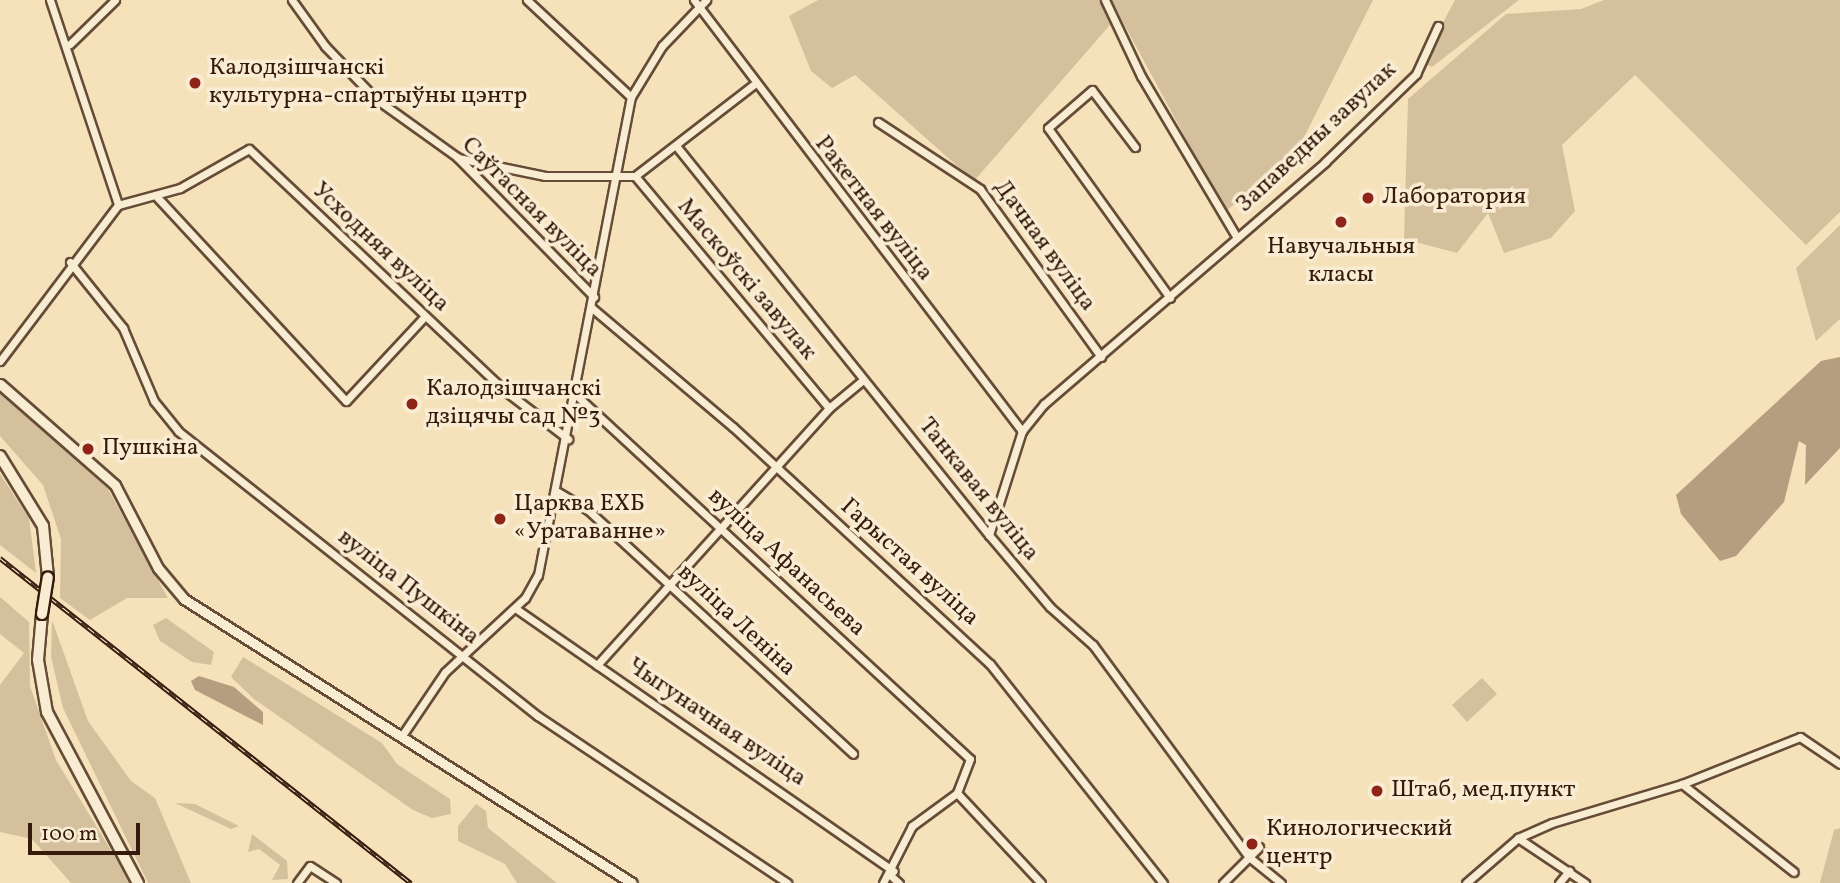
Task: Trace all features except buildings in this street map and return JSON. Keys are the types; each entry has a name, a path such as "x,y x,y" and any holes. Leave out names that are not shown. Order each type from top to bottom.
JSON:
{"main road":[{"path":"0,456 40,517 48,577 38,660 47,712 138,883"}],"street":[{"path":"50,0 70,44 118,205"},
{"path":"70,44 115,0"},
{"name":"Саўгасная вуліца","path":"292,0 325,46 376,99 457,157 594,297"},
{"path":"527,0 632,97"},
{"path":"401,737 460,654 515,608 538,575 558,492 614,173 632,97 655,56 694,4 706,0"},
{"path":"989,535 1022,431 1044,404 1237,238 1141,76 1105,0"},
{"name":"Ракетная вуліца","path":"694,4 752,85 1022,431"},
{"name":"Запаведны завулак","path":"1237,238 1416,74 1438,26"},
{"path":"457,157 545,176 614,173 635,176 677,147 752,85"},
{"path":"1135,147 1092,90 1048,128 1170,298"},
{"name":"Дачная вуліца","path":"878,122 980,189 1101,357"},
{"name":"Танкавая вуліца","path":"677,147 989,535 1050,607 1093,645 1249,857 1281,883"},
{"name":"Усходняя вуліца","path":"157,197 249,149 425,316 568,439"},
{"name":"Маскоўскі завулак","path":"635,176 829,408"},
{"path":"0,361 70,262 118,205 143,196 157,197 346,401 425,316"},
{"name":"вуліца Пушкіна","path":"70,262 123,328 154,401 171,424 538,716 787,883"},
{"name":"Гарыстая вуліца","path":"592,308 637,340 990,664 1163,883"},
{"path":"597,666 774,467 829,408 863,380"},
{"path":"0,384 93,463 130,508 158,568 184,599 632,883"},
{"name":"вуліца Афанасьева","path":"576,395 970,759 957,793"},
{"name":"вуліца Леніна","path":"558,492 588,510 853,754"},
{"name":"Чыгуначная вуліца","path":"515,608 892,873 899,883"},
{"path":"1466,883 1518,838 1682,784 1800,737 1840,764"},
{"path":"1682,784 1794,872"},
{"path":"883,883 892,873 912,826 957,793 1041,883"},
{"path":"1518,838 1585,883"},
{"path":"1223,883 1259,847"},
{"path":"297,883 310,866 336,883"},
{"path":"1559,883 1569,872"}],"shaded area":[{"path":"818,0 1099,0 1110,25 974,181 855,75 832,88 811,71 789,16"},
{"path":"1111,0 1373,0 1289,167 1225,211"},
{"path":"1455,0 1519,0 1432,67 1422,62"},
{"path":"1604,0 1840,0 1840,212 1806,245 1635,75 1562,145 1575,211 1551,238 1504,253 1488,213 1457,253 1404,239 1408,99 1506,14 1581,9"},
{"path":"1840,225 1840,319 1816,341 1796,268"},
{"path":"1840,357 1840,448 1805,485 1806,445 1799,441 1784,502 1736,556 1720,561 1681,514 1676,495 1821,361"},
{"path":"0,391 108,489 168,598 127,598 90,620 60,598 61,539 43,485 0,436"},
{"path":"0,474 29,518 36,573 0,545"},
{"path":"0,597 29,622 30,686 56,760 131,883 71,883 32,839 0,832 0,685 24,653 0,634"},
{"path":"166,618 214,652 211,665 192,662 160,641 153,625"},
{"path":"52,620 88,721 131,781 155,798 191,883 148,883 63,708 51,657"},
{"path":"243,657 382,743 397,764 450,799 451,814 432,818 413,810 254,699 231,677"},
{"path":"199,676 234,687 263,712 263,725 195,690 191,681"},
{"path":"1482,678 1497,694 1467,722 1452,705"},
{"path":"175,803 195,804 239,826 231,829"},
{"path":"476,804 486,811 488,828 557,883 517,883 505,864 458,841 458,826"},
{"path":"1840,828 1840,883 1820,883 1834,830"},
{"path":"252,834 287,861 288,879 272,880 280,865 259,849 248,852"}],"railway":[{"path":"0,558 411,883"}],"place":[{"name":"Калодзішчанскі культурна-спартыўны цэнтр","path":"195,83"},
{"name":"Лаборатория","path":"1368,198"},
{"name":"Навучальныя класы","path":"1341,222"},
{"name":"Калодзішчанскі дзіцячы сад №3","path":"412,404"},
{"name":"Пушкіна","path":"88,449"},
{"name":"Царква ЕХБ «Уратаванне»","path":"500,519"},
{"name":"Штаб, мeд.пункт","path":"1377,791"},
{"name":"Кинологический центр","path":"1252,844"}]}
